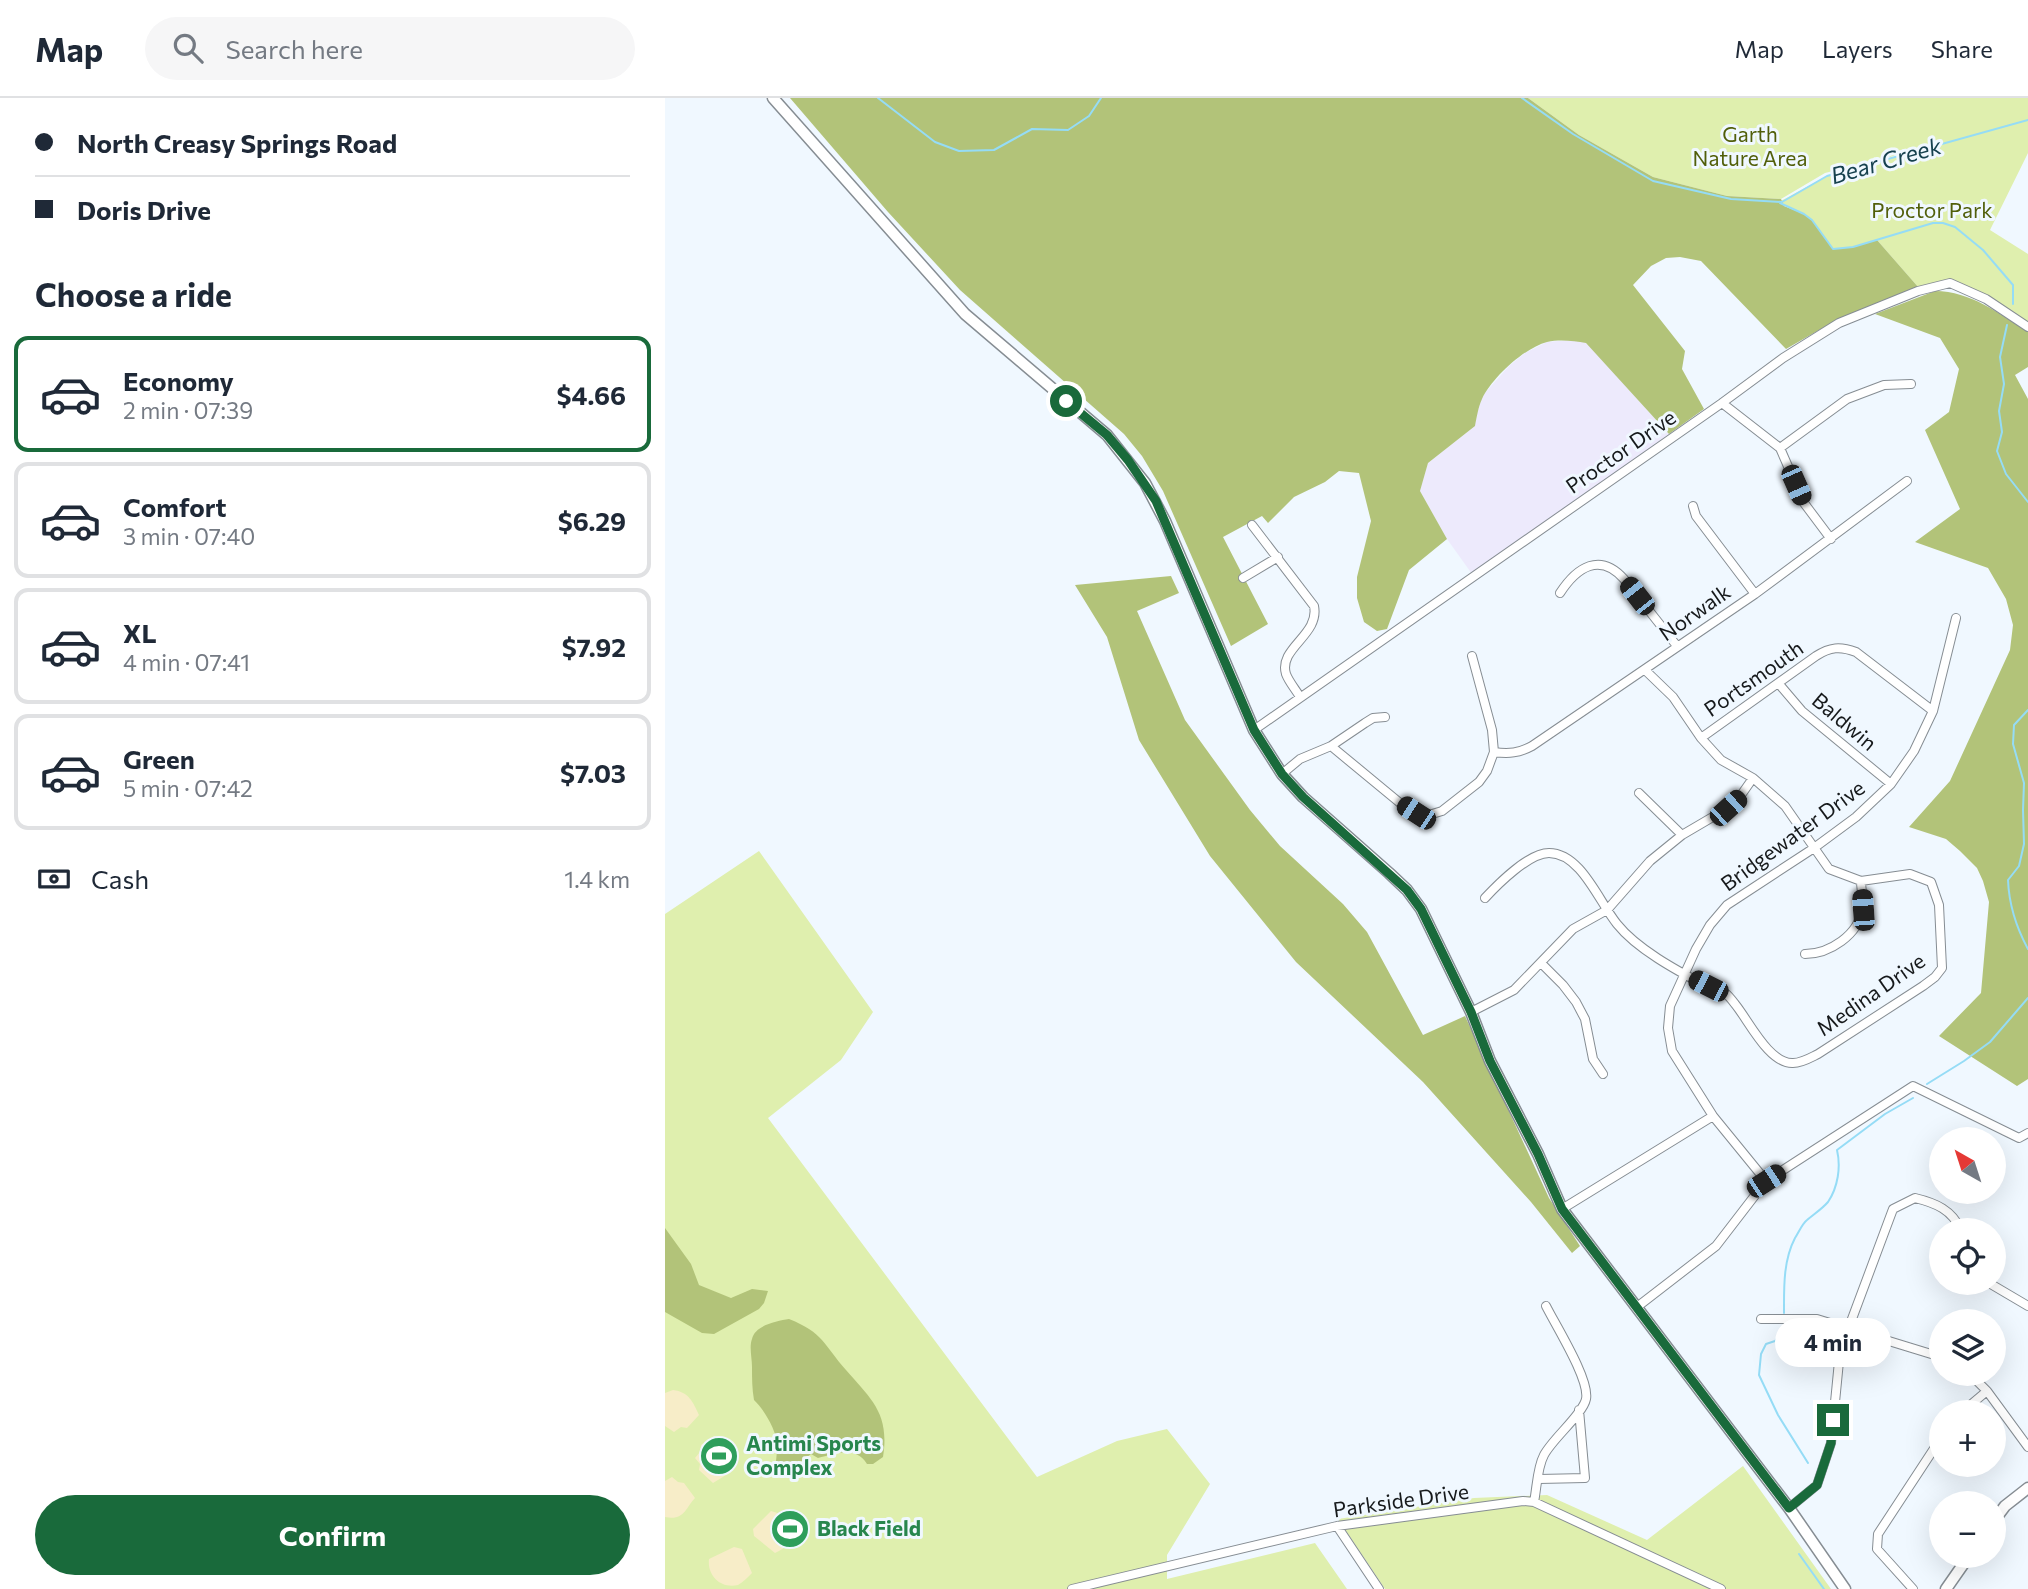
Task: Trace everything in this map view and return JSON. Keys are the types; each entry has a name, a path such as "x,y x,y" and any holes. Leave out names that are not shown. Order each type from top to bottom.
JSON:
{"street":[{"path":"773,98 965,314 1107,435 1145,483 1165,521 1254,730 1282,774 1303,797 1407,890 1421,909 1471,1012 1490,1061 1538,1154 1562,1209 1789,1508 1845,1589"},
{"name":"Proctor Drive","path":"1254,730 1783,358 1839,323 1918,291 1949,283 1986,299 2028,327"},
{"path":"1780,449 1847,399 1884,385 1911,384"},
{"path":"1722,403 1780,449 1804,503 1831,538"},
{"name":"Norwalk","path":"1494,752 1509,754 1532,746 1755,594 1907,481"},
{"path":"1693,506 1696,516 1755,594"},
{"path":"1252,525 1310,598 1315,612 1315,620 1285,663 1287,676 1300,697"},
{"path":"1243,578 1278,557"},
{"path":"1560,593 1568,580 1586,567 1606,565 1616,570 1624,579 1677,646"},
{"name":"Bridgewater Drive","path":"1766,1181 1713,1116 1672,1051 1668,1028 1670,1006 1710,925 1727,905 1814,848 1856,817 1891,784 1914,751 1933,711 1956,618"},
{"name":"Portsmouth","path":"1701,738 1828,649 1845,648 1856,652 1933,711"},
{"path":"1331,746 1416,813 1429,815 1442,811 1472,790 1487,771 1494,752 1492,730 1472,656"},
{"path":"1645,670 1673,697 1720,760 1753,778 1785,806 1829,869 1861,881 1863,910 1854,930 1817,954 1805,954"},
{"name":"Baldwin","path":"1779,684 1802,711 1891,784"},
{"path":"1282,774 1300,759 1331,746 1373,718 1385,717"},
{"path":"1471,1012 1514,990 1573,929 1607,910 1650,861 1682,835 1728,808 1753,778"},
{"path":"1639,793 1682,835"},
{"path":"1485,898 1504,877 1539,854 1550,853 1572,860 1617,924 1634,940 1684,974"},
{"name":"Medina Drive","path":"1684,974 1726,993 1765,1047 1781,1060 1795,1063 1805,1060 1935,977 1942,968 1939,905 1931,882 1910,874 1861,881"},
{"path":"1541,963 1576,1002 1585,1019 1593,1059 1603,1074"},
{"path":"1637,1307 1716,1245 1766,1181 1913,1086 2019,1138 2028,1133"},
{"path":"1562,1209 1713,1116"},
{"path":"1789,1508 1817,1485 1831,1443 1840,1352 1893,1209 1915,1198 1936,1203 1955,1218"},
{"path":"2006,1293 2028,1306"},
{"path":"1534,1502 1542,1457 1586,1402 1586,1390 1580,1372 1546,1307"},
{"path":"1761,1319 1817,1319 1929,1353"},
{"path":"1982,1386 2028,1447"},
{"path":"1976,1400 1987,1391"},
{"path":"1539,1479 1585,1478 1579,1410"},
{"path":"1913,1589 1877,1549 1878,1534 1929,1456"},
{"path":"2006,1505 2028,1488"},
{"name":"Parkside Drive","path":"1072,1589 1337,1526 1523,1501 1534,1502 1721,1589"},
{"path":"1337,1526 1379,1589"},
{"path":"1946,1589 1961,1568"}],"shaded area":[{"path":"1547,342 1586,342 1669,434 1472,574 1447,539 1420,491 1428,463 1475,426 1483,395 1509,366 1525,353"}],"green space":[{"path":"790,98 1528,98 1579,135 1653,177 1727,196 1781,199 1784,206 1812,220 1833,249 1877,240 1919,288 1833,322 1786,349 1701,261 1680,257 1666,258 1651,266 1633,285 1685,351 1682,369 1704,409 1669,434 1586,343 1557,341 1538,345 1519,357 1493,382 1482,399 1475,426 1428,463 1420,491 1447,539 1409,570 1387,629 1377,631 1364,622 1357,598 1357,577 1371,521 1359,473 1339,471 1325,482 1294,497 1268,523 1262,516 1223,537 1268,624 1231,646 1163,491 1142,456 1124,434 960,290 888,212"},
{"path":"1528,98 2028,98 2028,153 1990,230 2028,254 2028,322 1950,283 1919,288 1877,240 1833,249 1812,220 1779,202 1827,176 1922,149 1825,173 1781,199 1727,196 1653,177 1579,135"},
{"path":"1935,291 1973,299 2028,332 2028,367 2015,375 2028,399 2028,1079 2017,1086 1939,1036 1981,993 1989,902 1977,868 1960,851 1946,839 1909,827 1950,781 2010,650 2013,625 2006,599 1988,568 1915,542 1960,509 1925,430 1949,412 1959,369 1940,338 1875,314"},
{"path":"1171,576 1179,593 1137,611 1185,720 1250,810 1280,846 1343,904 1367,932 1423,1035 1465,1016 1549,1198 1580,1246 1572,1253 1531,1202 1423,1082 1296,962 1210,856 1139,740 1107,637 1075,585"},
{"path":"759,851 873,1012 841,1060 768,1118 1037,1477 1117,1441 1167,1429 1210,1484 1167,1555 1167,1579 1315,1543 1347,1589 665,1589 665,914"},
{"path":"665,1228 691,1264 699,1285 731,1298 752,1289 768,1291 764,1303 759,1309 714,1334 702,1333 665,1312"},
{"path":"789,1319 809,1329 822,1340 877,1408 884,1429 883,1457 873,1464 867,1464 857,1454 851,1453 818,1458 811,1454 785,1474 776,1475 777,1441 770,1422 754,1400 751,1345 757,1330"},
{"path":"1743,1466 1831,1589 1385,1589 1338,1519 1474,1498 1547,1495 1647,1540"}],"sand":[{"path":"673,1390 687,1395 699,1415 687,1428 681,1427 674,1432 665,1426 665,1393"},
{"path":"714,1436 731,1446 736,1460 731,1472 713,1483 699,1470 700,1464 695,1458 701,1445"},
{"path":"672,1477 684,1483 695,1498 680,1516 671,1518 665,1517 665,1481"},
{"path":"771,1511 784,1515 794,1527 789,1543 775,1553 754,1536 753,1529"},
{"path":"734,1547 742,1549 752,1573 738,1585 732,1586 716,1580 710,1570 709,1559"}],"waterway":[{"name":"Bear Creek","path":"878,98 935,142 959,151 994,150 1032,129 1068,130 1089,116 1101,98"},
{"name":"Bear Creek","path":"1522,98 1573,134 1653,181 1731,199 1782,202 1827,176 2028,120"},
{"path":"1780,203 1812,220 1833,249 1853,247 1933,223 1955,227 1983,250 2013,285 2013,304"},
{"path":"2007,325 2000,357 2004,384 1999,411 2002,432 1997,451 2006,474 2028,502"},
{"path":"2028,710 2014,725 2013,744 2024,783 2024,844 2019,866 2008,880 2014,916 2028,949"},
{"path":"1927,1084 1990,1042 2028,998"},
{"path":"1784,1313 1788,1256 1804,1224 1826,1205 1834,1190 1838,1177 1837,1150 1885,1114 1913,1098"},
{"path":"1782,1332 1775,1341 1766,1344 1761,1354 1759,1375 1778,1415 1808,1463"},
{"path":"1799,1554 1824,1589"}],"place":[{"name":"Antimi Sports Complex","path":"719,1456"},
{"name":"Black Field","path":"790,1529"}],"route":[{"path":"1066,401 1107,435 1156,501 1254,730 1282,774 1303,797 1407,890 1421,909 1471,1012 1490,1061 1538,1154 1562,1209 1789,1508 1817,1485 1831,1443 1833,1420"}],"park label":[{"name":"Garth Nature Area","path":"1750,147"},
{"name":"Proctor Park","path":"1932,211"}]}
